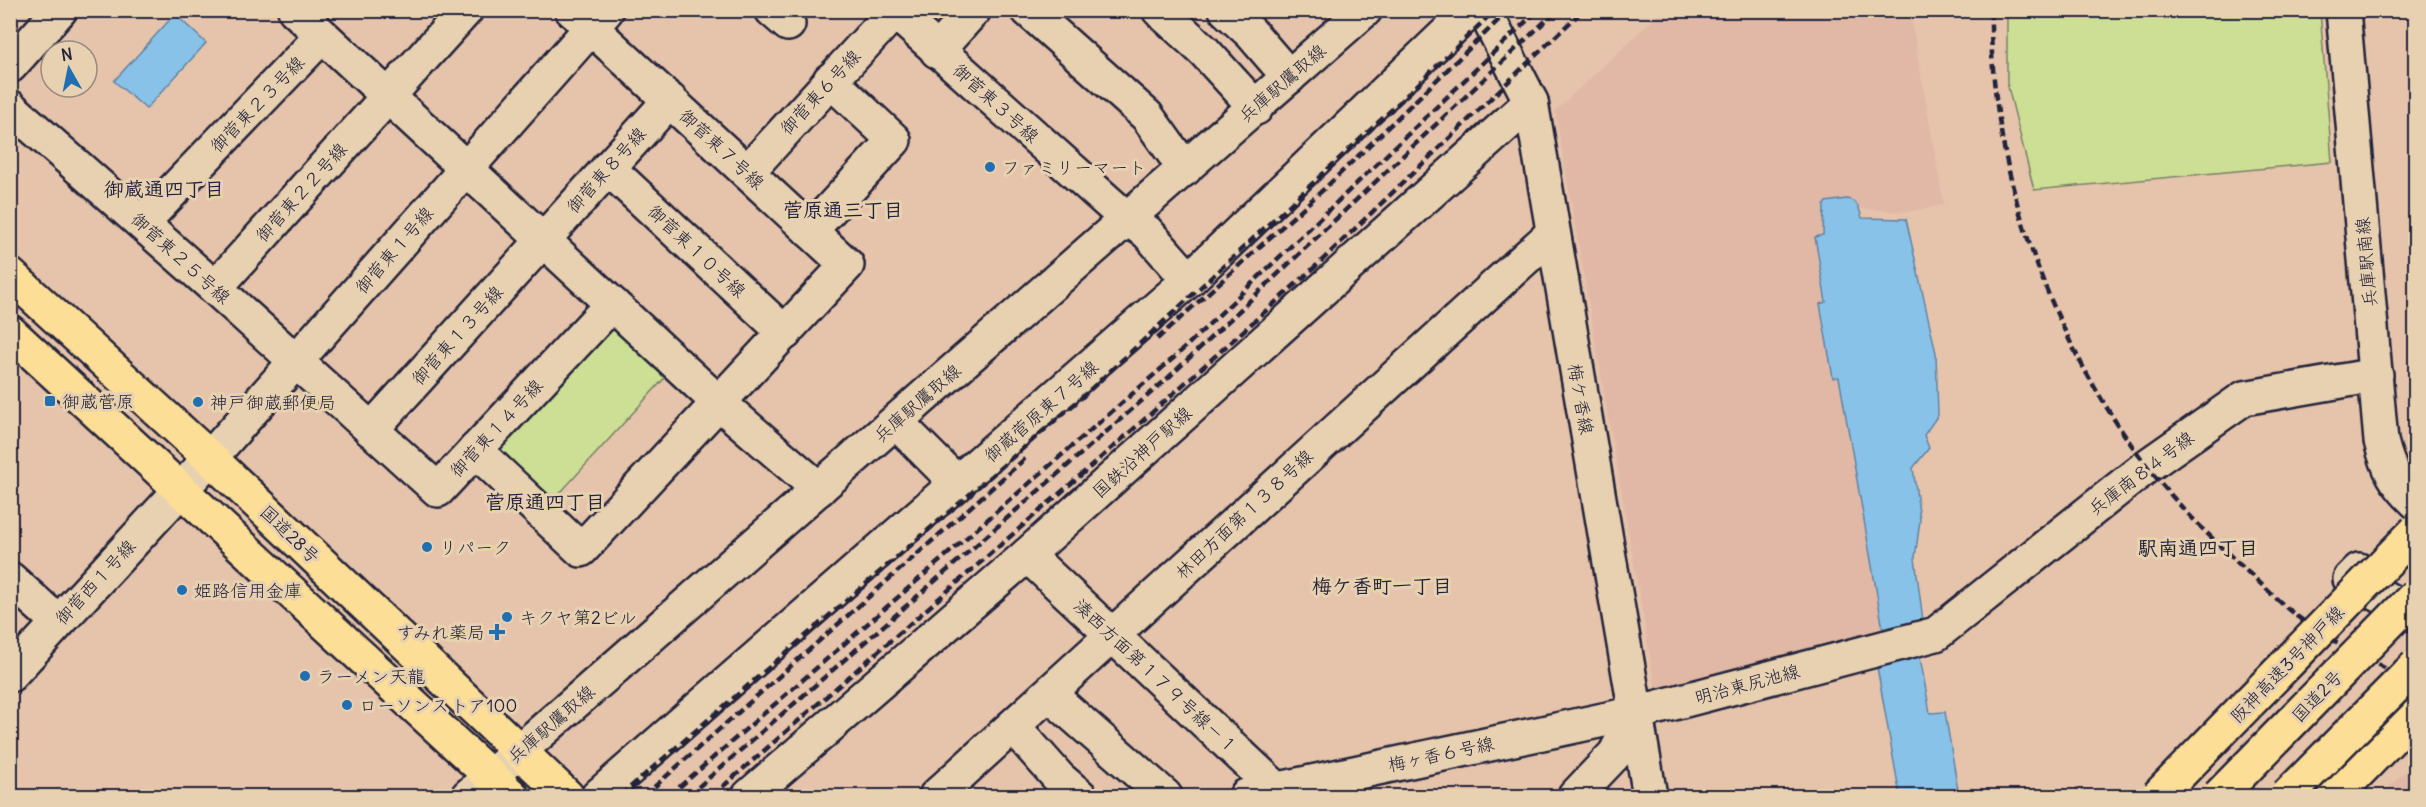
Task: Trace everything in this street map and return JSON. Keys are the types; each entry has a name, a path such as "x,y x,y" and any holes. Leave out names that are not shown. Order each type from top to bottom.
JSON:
{"highway":[{"name":"国道28号","path":"10,275 210,458 567,796"},
{"path":"10,332 180,489 490,790"},
{"name":"阪神高速3号神戸線","path":"2158,796 2415,531"},
{"name":"国道2号","path":"2219,796 2415,595"},
{"path":"2287,796 2415,666"},
{"path":"2335,796 2415,713"}],"street":[{"path":"10,66 60,10"},
{"path":"295,10 719,403 819,489"},
{"path":"937,51 974,10"},
{"path":"1028,10 1147,116 1185,169"},
{"path":"1159,10 1204,51 1256,108"},
{"path":"1226,10 1251,33 1289,77"},
{"name":"兵庫駅鷹取線","path":"490,790 519,752 1256,108 1365,10"},
{"name":"御蔵菅原東７号線","path":"598,796 1189,280 1471,10"},
{"name":"梅ケ香線","path":"1484,10 1531,102 1650,796"},
{"name":"兵庫駅南線","path":"2343,10 2382,441 2388,466 2401,488 2415,502"},
{"name":"御菅東３号線","path":"893,11 1127,219 1147,232 1189,280"},
{"name":"御菅東６号線","path":"747,172 893,11"},
{"name":"御菅東２２号線","path":"215,288 387,97 451,16"},
{"name":"御菅東７号線","path":"475,450 581,550 848,265 670,100 590,16"},
{"name":"御菅東１号線","path":"180,489 466,168 590,16"},
{"name":"御菅東２３号線","path":"142,223 322,36"},
{"path":"810,231 894,140 830,81"},
{"name":"御菅東８号線","path":"543,240 670,100"},
{"name":"国鉄沿神戸駅線","path":"749,796 1027,555 1531,102"},
{"name":"御菅東２５号線","path":"10,107 215,288 295,362"},
{"name":"御菅東１０号線","path":"608,168 785,333"},
{"name":"林田方面第１３８号線","path":"936,796 1553,232"},
{"name":"御菅東１３号線","path":"371,430 543,240"},
{"name":"御菅東１４号線","path":"295,362 438,490 612,304"},
{"name":"兵庫南８４号線","path":"1936,634 2147,466 2244,398 2376,375"},
{"path":"896,422 958,484"},
{"name":"御菅西１号線","path":"10,675 180,489"},
{"path":"2415,512 2350,579 2415,615"},
{"name":"湊西方面第１７９号線－１","path":"1027,555 1281,793"},
{"path":"10,579 58,622"},
{"name":"明治東尻池線","path":"1636,713 1936,634"},
{"path":"1049,694 1165,796"},
{"path":"1575,796 1616,754 1636,713"},
{"name":"梅ヶ香６号線","path":"1246,796 1281,793 1636,713"},
{"path":"1013,726 1059,778 1080,796"}],"shaded area":[{"path":"1662,11 1910,11 1944,205 1907,212 1862,209 1852,199 1846,199 1824,205 1823,236 1815,237 1826,303 1820,304 1833,378 1839,377 1883,629 1872,639 1657,697 1555,111"},
{"path":"2415,767 2415,796 2380,796 2402,774"}],"green space":[{"path":"2007,11 2320,11 2332,162 2034,190 2007,83"},
{"path":"619,324 671,371 551,503 501,457 498,443 607,325"}],"water":[{"path":"175,14 206,43 146,109 114,81"},
{"path":"1846,199 1856,203 1862,218 1906,219 1936,353 1938,415 1924,435 1929,448 1913,468 1920,520 1915,558 1923,621 1914,624 1930,713 1945,712 1959,796 1900,796 1872,639 1883,629 1839,377 1833,378 1820,304 1826,302 1815,237 1823,235 1826,202"}],"railway":[{"path":"620,796 1079,400 1382,119 1495,10"},
{"path":"1157,339 1324,189 1509,10"},
{"path":"669,796 1177,355 1538,10"},
{"path":"688,796 1168,378 1557,10"},
{"path":"712,796 1128,434 1316,266 1583,10"},
{"path":"1991,10 1993,70 2001,131 2014,191 2032,250 2054,308 2081,364 2112,417 2147,466 2183,509 2283,605 2338,643 2416,684"},
{"path":"644,796 1028,456"}],"place":[{"name":"ファミリーマート","path":"990,167"},
{"name":"御蔵菅原","path":"50,401"},
{"name":"神戸御蔵郵便局","path":"198,402"},
{"name":"リパーク","path":"427,547"},
{"name":"姫路信用金庫","path":"182,590"},
{"name":"キクヤ第2ビル","path":"507,617"},
{"name":"すみれ薬局","path":"497,632"},
{"name":"ラーメン天龍","path":"305,676"},
{"name":"ローソンストア100","path":"347,705"}],"district":[{"name":"御蔵通四丁目","path":"164,188"},
{"name":"菅原通三丁目","path":"843,209"},
{"name":"菅原通四丁目","path":"545,501"},
{"name":"駅南通四丁目","path":"2198,547"},
{"name":"梅ケ香町一丁目","path":"1382,585"}]}
